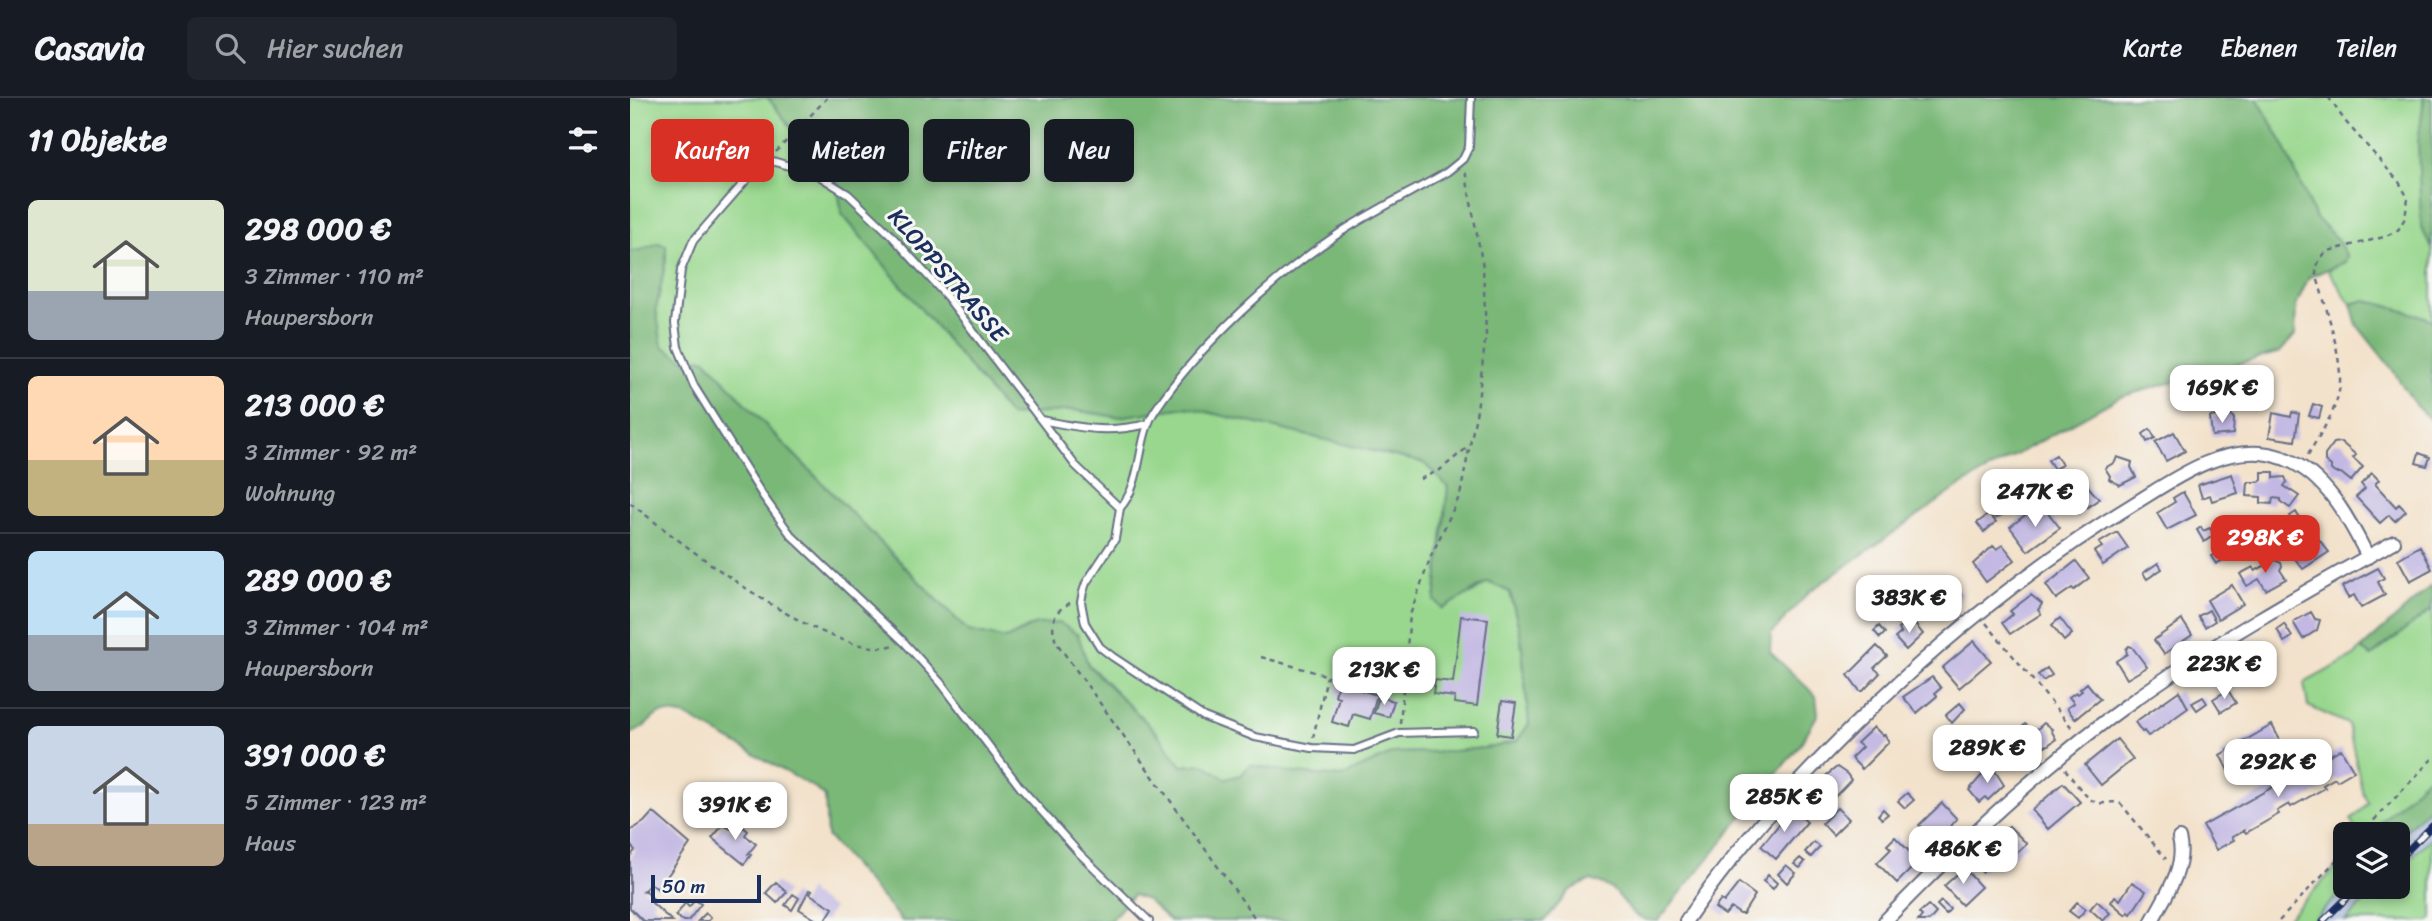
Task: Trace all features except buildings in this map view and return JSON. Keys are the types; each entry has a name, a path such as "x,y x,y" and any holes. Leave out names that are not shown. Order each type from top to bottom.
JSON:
{"street":[{"path":"1686,921 1765,816 1813,765 1927,655 2027,575 2099,525 2202,464 2246,453 2270,454 2301,467 2332,495 2368,557"},
{"path":"1885,921 1961,846 2082,740 2126,706 2247,625 2394,542"},
{"path":"2152,921 2177,872 2181,856 2179,838"}],"lane":[{"path":"1471,98 1469,147 1463,159 1447,172 1341,232 1297,265 1207,345 1158,405 1149,424 1132,486 1126,502 1120,508 1115,538 1086,583 1081,602 1085,623 1100,647 1204,717 1255,737 1312,748 1354,750 1399,733 1474,731"},
{"name":"KLOPPSTRASSE","path":"774,161 816,174 848,194 890,233 947,298 1075,465 1120,508"},
{"path":"744,182 694,242 681,270 675,323 678,347 694,386 763,496 791,535 904,642 941,683 1020,787 1079,853 1149,921"},
{"path":"1041,420 1103,431 1149,424"}],"path":[{"path":"774,155 827,98"},
{"path":"2301,467 2330,414 2340,382 2334,344 2316,273 2317,264 2328,251 2384,237 2398,230 2408,208 2406,189 2345,121 2329,98"},
{"path":"1399,733 1410,615 1431,556 1460,495 1478,410 1486,334 1483,267 1463,159"},
{"path":"1420,479 1440,470 1470,445"},
{"path":"630,503 730,578 804,623 856,644 888,647 904,642"},
{"path":"1081,602 1067,604 1054,617 1052,626 1056,642 1257,921"},
{"path":"1978,613 2082,740"},
{"path":"1261,657 1374,689"},
{"path":"1312,748 1327,676"},
{"path":"2372,822 2432,759"},
{"path":"2058,761 2092,801 2121,804 2177,872"},
{"path":"2279,921 2333,864"}],"shaded area":[{"path":"2432,805 2432,837 2410,858 2410,826"},
{"path":"2335,899 2368,899 2345,921 2312,921"}],"green space":[{"path":"630,98 768,98 788,123 788,182 837,182 842,214 1010,416 1073,410 1118,417 1186,407 1424,463 1448,487 1435,601 1471,594 1488,582 1510,592 1521,637 1529,724 1517,741 1494,747 1393,754 1341,777 1250,765 1241,775 1226,779 1204,764 1182,766 1156,732 1088,664 1077,635 1036,624 1006,639 968,631 769,429 706,360 690,364 661,346 656,309 666,260 666,245 658,243 640,251 630,251"},
{"path":"768,98 2257,98 2285,148 2314,216 2336,238 2347,256 2345,262 2309,277 2296,305 2295,335 2280,352 2120,397 1960,486 1809,592 1771,634 1770,652 1816,696 1818,714 1800,745 1658,921 1640,918 1615,892 1591,880 1570,890 1545,921 1170,921 1147,900 1133,895 1110,921 902,921 827,836 825,797 815,788 686,716 658,714 640,730 630,734 630,251 658,243 666,245 666,260 656,309 662,346 690,363 699,358 706,360 769,429 968,631 1006,639 1036,624 1060,623 1078,635 1088,665 1156,732 1182,766 1204,764 1226,779 1241,775 1250,765 1341,777 1393,753 1454,751 1494,747 1517,741 1529,724 1521,637 1510,592 1488,582 1443,609 1435,601 1448,487 1424,463 1186,407 1118,417 1073,410 1010,416 842,214 837,182 909,182 909,119 788,119 788,123"},
{"path":"2257,98 2423,98 2421,227 2432,248 2432,321 2366,300 2351,304 2328,270 2345,262 2336,238 2314,216 2285,148"},
{"path":"2423,98 2432,98 2432,248 2421,227 2418,142"},
{"path":"2366,300 2432,321 2432,421 2416,406 2392,369 2357,325 2351,304"},
{"path":"2432,585 2432,609 2371,656 2361,649"},
{"path":"2432,609 2432,773 2381,822 2352,822 2368,803 2362,790 2348,724 2308,706 2304,683 2354,656 2361,649 2372,656"},
{"path":"2432,773 2432,805 2410,826 2410,822 2381,822"},
{"path":"2432,837 2432,918 2429,921 2345,921 2368,899 2410,899 2410,858"},
{"path":"2333,871 2335,899 2312,921 2285,921"}],"railway":[{"path":"2410,848 2432,826"},
{"path":"2323,921 2346,899"}]}
